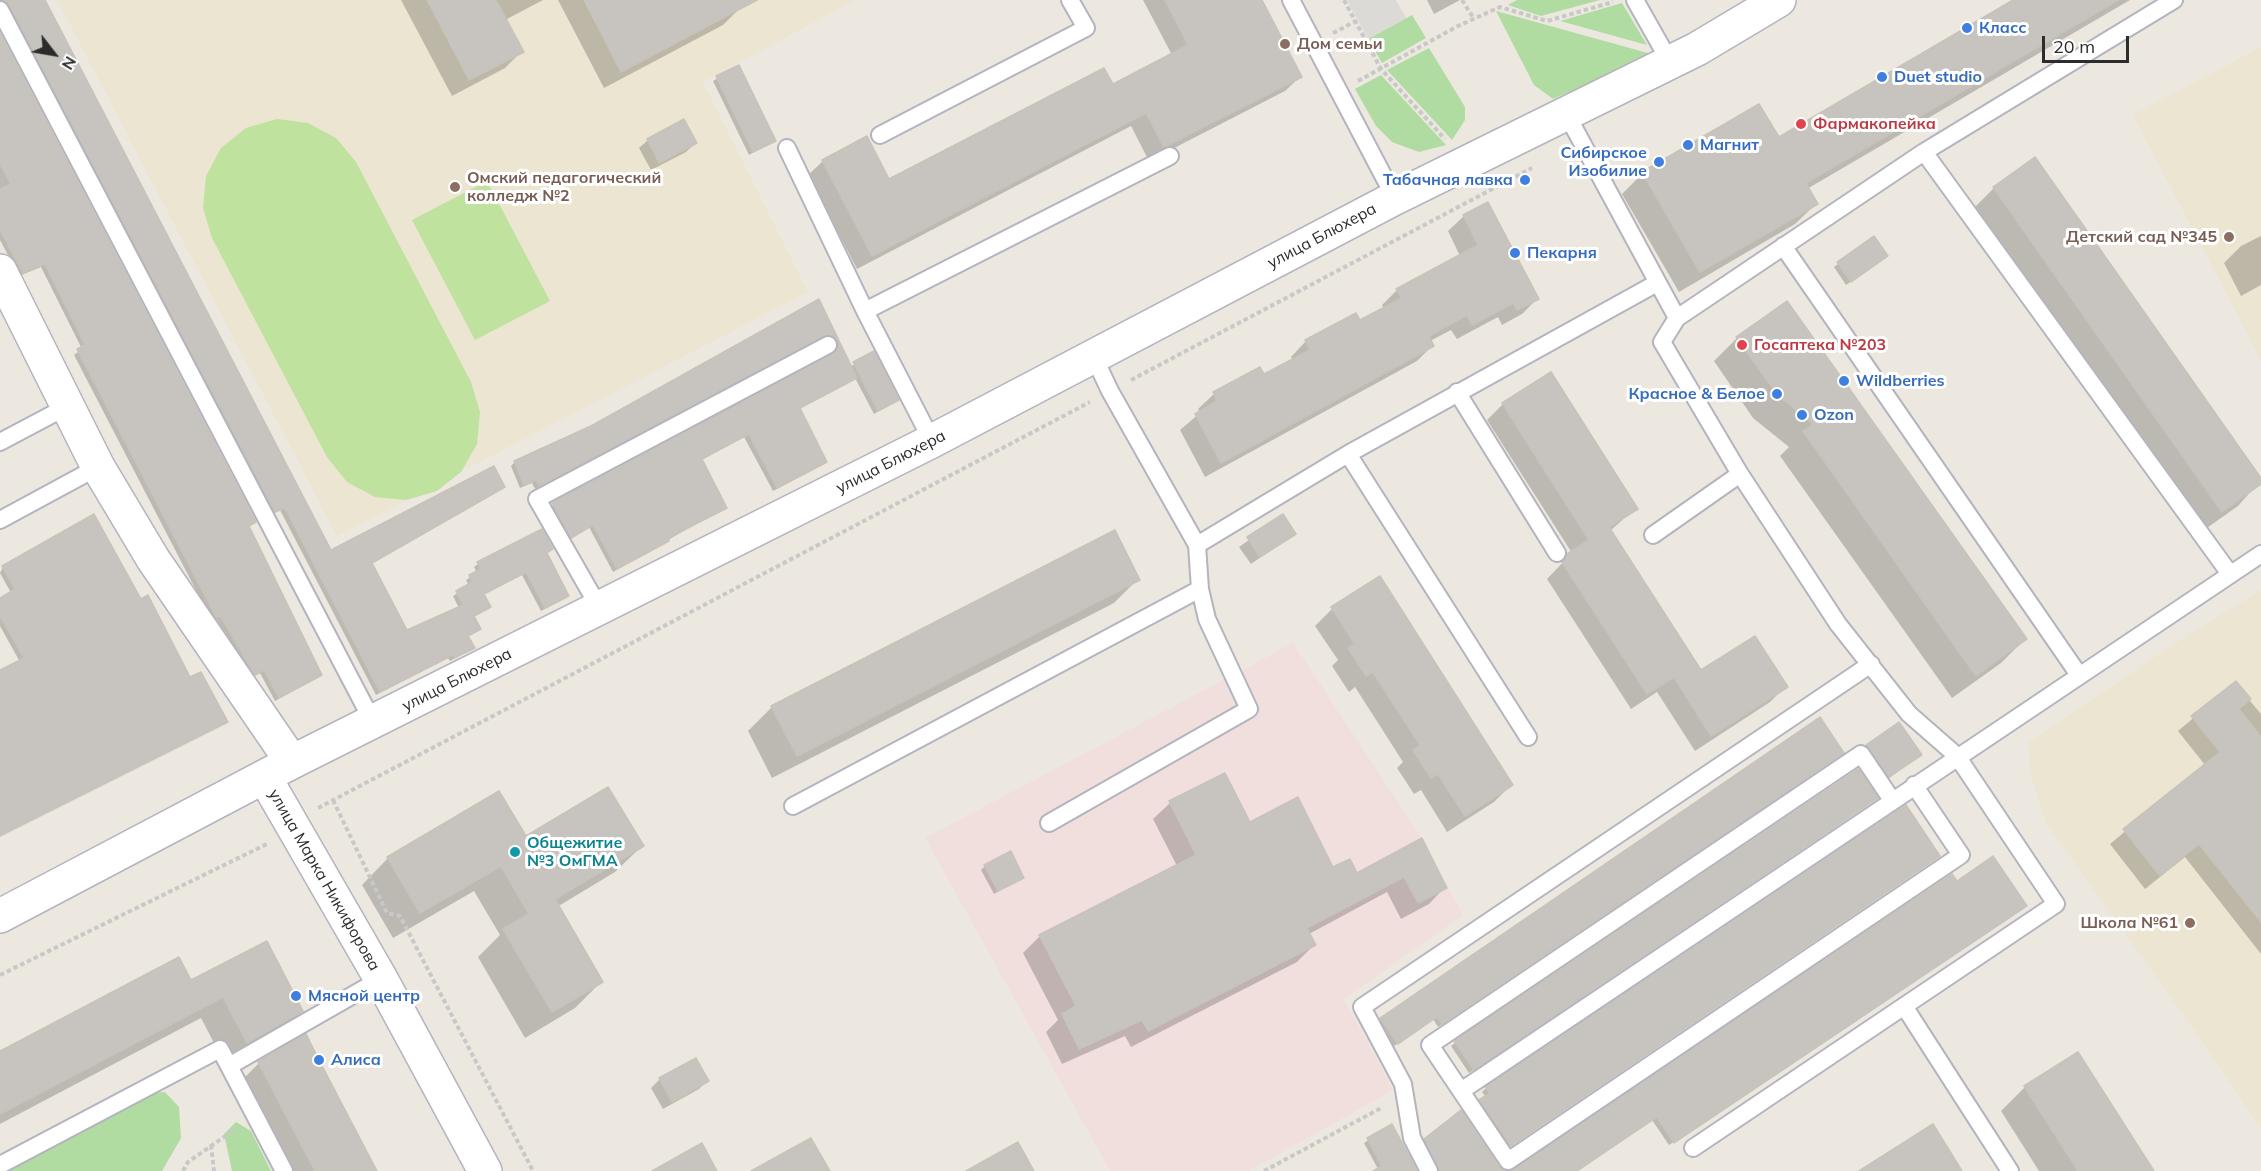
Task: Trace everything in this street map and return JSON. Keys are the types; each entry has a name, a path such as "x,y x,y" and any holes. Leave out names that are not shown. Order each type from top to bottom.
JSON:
{"street":[{"name":"улица Блюхера","path":"0,916 373,722 932,441 1395,198 1567,115 1670,62 1779,0"},
{"name":"улица Марка Никифорова","path":"0,270 98,467 279,770 293,825 381,979 485,1171"}],"lane":[{"path":"880,135 1086,28 1070,0"},
{"path":"1291,0 1395,198"},
{"path":"1635,0 1670,62"},
{"path":"1693,1148 2056,904 1957,756 1910,714 1838,624 1740,474 1662,342 1677,318 1783,246 1924,152 2174,0"},
{"path":"0,10 373,722"},
{"path":"1567,115 1677,318"},
{"path":"787,148 865,311 932,441"},
{"path":"1924,152 2230,574"},
{"path":"865,311 1170,156"},
{"path":"1783,246 2079,675"},
{"path":"1197,545 1348,454 1657,283"},
{"path":"600,609 537,499 828,345"},
{"path":"1049,823 1249,709 1207,619 1200,589 1197,545 1110,391 1093,355"},
{"path":"1457,392 1557,554"},
{"path":"0,442 68,406"},
{"path":"1348,454 1528,737"},
{"path":"0,520 98,467"},
{"path":"1653,535 1740,474"},
{"path":"1461,1091 2261,554"},
{"path":"793,806 1200,589"},
{"path":"1430,1171 1412,1138 1403,1084 1362,1007 1870,664"},
{"path":"1892,800 1861,754 1430,1045 1508,1161 1961,855 1914,785"},
{"path":"229,1066 381,979"},
{"path":"1904,1006 2010,1171"},
{"path":"0,1165 220,1049 284,1171"}],"path":[{"path":"1344,0 1381,69 1451,145"},
{"path":"1462,0 1474,19"},
{"path":"1339,91 1500,7 1547,21 1621,0"},
{"path":"0,975 273,841 303,816 1540,164"},
{"path":"333,800 387,913 400,916 533,1171"},
{"path":"1263,1171 1405,1095"},
{"path":"183,1171 188,1162 255,1116"},
{"path":"211,1145 214,1171"}],"shaded area":[{"name":"Омский педагогический колледж №2","path":"57,0 855,0 703,82 808,292 337,536"},
{"path":"1347,0 1396,0 1406,18 1368,39"},
{"name":"Детский сад №345","path":"2261,47 2261,360 2133,115"},
{"name":"Школа №61","path":"2261,590 2261,1128 2190,1024 2046,823 2030,773 2028,743 2174,644"},
{"path":"1293,643 1422,838 1463,915 1344,999 1393,1090 1249,1171 1110,1171 925,838"}],"green space":[{"path":"1517,0 1600,0 1541,16 1508,5"},
{"path":"1622,3 1647,45 1560,21"},
{"path":"1496,11 1655,55 1553,99 1534,85"},
{"path":"1412,15 1426,38 1382,63 1368,39"},
{"path":"1429,48 1465,107 1465,120 1452,140 1387,70"},
{"path":"1381,75 1446,145 1419,152 1392,142 1376,126 1355,89"},
{"path":"277,119 308,123 336,138 356,162 471,382 480,412 477,444 461,472 437,491 406,500 375,497 347,482 327,457 212,238 203,208 206,176 221,148 246,128"},
{"path":"487,181 550,301 475,340 412,220"},
{"path":"165,1092 179,1107 181,1138 162,1171 1,1171 153,1093"},
{"path":"236,1122 251,1131 271,1171 232,1171 224,1134"}],"building":[{"path":"2,0 45,0 331,550 494,466 505,487 372,563 407,630 463,605 456,591 472,582 469,575 481,569 477,562 542,529 553,549 547,553 569,596 545,608 526,572 484,594 491,607 474,616 481,629 468,636 475,648 454,658 453,655 380,692 285,508 275,512 9,5"},
{"path":"427,0 496,0 524,52 469,80"},
{"path":"584,0 757,0 621,72"},
{"path":"1165,0 1262,0 1302,77 1164,147 1146,113 872,256 822,160 867,136 889,179 1104,68 1113,84 1188,45"},
{"path":"2013,0 2118,0 1806,183 1818,204 1700,272 1642,172 1759,104 1779,137"},
{"path":"0,33 256,522 249,526 322,675 279,698 264,670 255,675 221,617 216,617 77,349 85,345 45,264 23,273 0,230 0,189 11,184 0,164"},
{"path":"739,65 776,141 753,152 716,76"},
{"path":"684,119 697,143 659,163 647,139"},
{"path":"2035,157 2261,478 2261,484 2222,512 1993,187"},
{"path":"1488,202 1539,299 1517,310 1513,303 1472,325 1467,315 1429,336 1434,346 1221,463 1195,414 1217,401 1213,392 1260,367 1264,374 1310,350 1305,340 1356,313 1360,320 1402,298 1396,289 1478,245 1463,215"},
{"path":"1874,236 1888,256 1851,282 1837,262"},
{"path":"819,299 857,378 800,408 827,462 777,488 749,434 702,459 727,508 668,538 669,541 617,569 593,525 571,538 552,503 833,354 837,350 837,341 828,335 539,486 536,480 524,485 514,461 591,426"},
{"path":"1787,301 2027,639 1976,676 1803,431 1813,424 1777,394 1736,337"},
{"path":"874,351 899,400 878,411 853,362"},
{"path":"1551,372 1638,509 1609,527 1701,670 1755,636 1788,687 1711,736 1674,677 1647,694 1562,562 1567,554 1589,540 1502,403"},
{"path":"94,514 141,599 148,595 190,677 201,672 228,722 0,836 0,670 24,658 0,616 0,598 15,589 2,566"},
{"path":"1283,514 1296,534 1260,557 1247,537"},
{"path":"1115,530 1140,580 797,756 771,706"},
{"path":"1380,576 1513,785 1465,816 1438,774 1431,778 1413,750 1420,745 1373,672 1366,676 1348,648 1355,644 1331,607"},
{"path":"2236,681 2251,699 2239,709 2261,737 2261,922 2199,844 2160,876 2123,829 2220,752 2191,716"},
{"path":"1820,717 1844,753 1442,1024 1437,1017 1398,1044 1380,1018"},
{"path":"1899,722 1922,755 1889,777 1866,745"},
{"path":"1858,769 1878,798 1474,1070 1454,1041"},
{"path":"1225,773 1250,822 1298,797 1333,867 1350,859 1357,873 1422,838 1447,888 1418,903 1404,877 1307,928 1316,945 1148,1031 1142,1020 1079,1049 1062,1014 1076,1006 1039,935 1196,855 1169,801"},
{"name":"Общежитие №3 ОмГМА","path":"608,787 644,846 555,899 603,982 552,1012 503,929 529,914 501,866 420,913 387,857 499,791 526,836"},
{"path":"1906,805 1940,856 1511,1146 1479,1100 1490,1093 1485,1087"},
{"path":"1011,851 1024,878 998,891 984,865"},
{"path":"1993,856 2027,906 1674,1143 1657,1117 1577,1171 1510,1171 1952,874 1957,881"},
{"path":"267,941 303,1011 247,1043 223,997 0,1114 0,1051 179,957 191,980"},
{"path":"306,1034 377,1171 315,1171 258,1062"},
{"path":"2078,1052 2154,1171 2078,1171 2024,1086"},
{"path":"696,1058 709,1081 672,1102 659,1078"},
{"path":"1461,1110 1499,1167 1506,1171 1439,1171 1424,1139"},
{"path":"1392,1124 1417,1171 1373,1171 1382,1166 1367,1138"},
{"path":"1933,1124 1962,1171 1859,1171"},
{"path":"811,1138 830,1171 751,1171"},
{"path":"1018,1142 1034,1171 966,1171"},
{"path":"702,1143 717,1171 652,1171"}],"place":[{"name":"Класс","path":"1967,28"},
{"name":"Дом семьи","path":"1285,44"},
{"name":"Duet studio","path":"1882,77"},
{"name":"Фармакопейка","path":"1801,124"},
{"name":"Магнит","path":"1688,145"},
{"name":"Сибирское Изобилие","path":"1659,162"},
{"name":"Табачная лавка","path":"1525,180"},
{"name":"Омский педагогический колледж №2","path":"455,187"},
{"name":"Детский сад №345","path":"2229,237"},
{"name":"Пекарня","path":"1515,253"},
{"name":"Госаптека №203","path":"1742,345"},
{"name":"Wildberries","path":"1844,381"},
{"name":"Красное & Белое","path":"1777,394"},
{"name":"Ozon","path":"1802,415"},
{"name":"Общежитие №3 ОмГМА","path":"515,852"},
{"name":"Школа №61","path":"2190,923"},
{"name":"Мясной центр","path":"296,996"},
{"name":"Алиса","path":"319,1060"}]}
